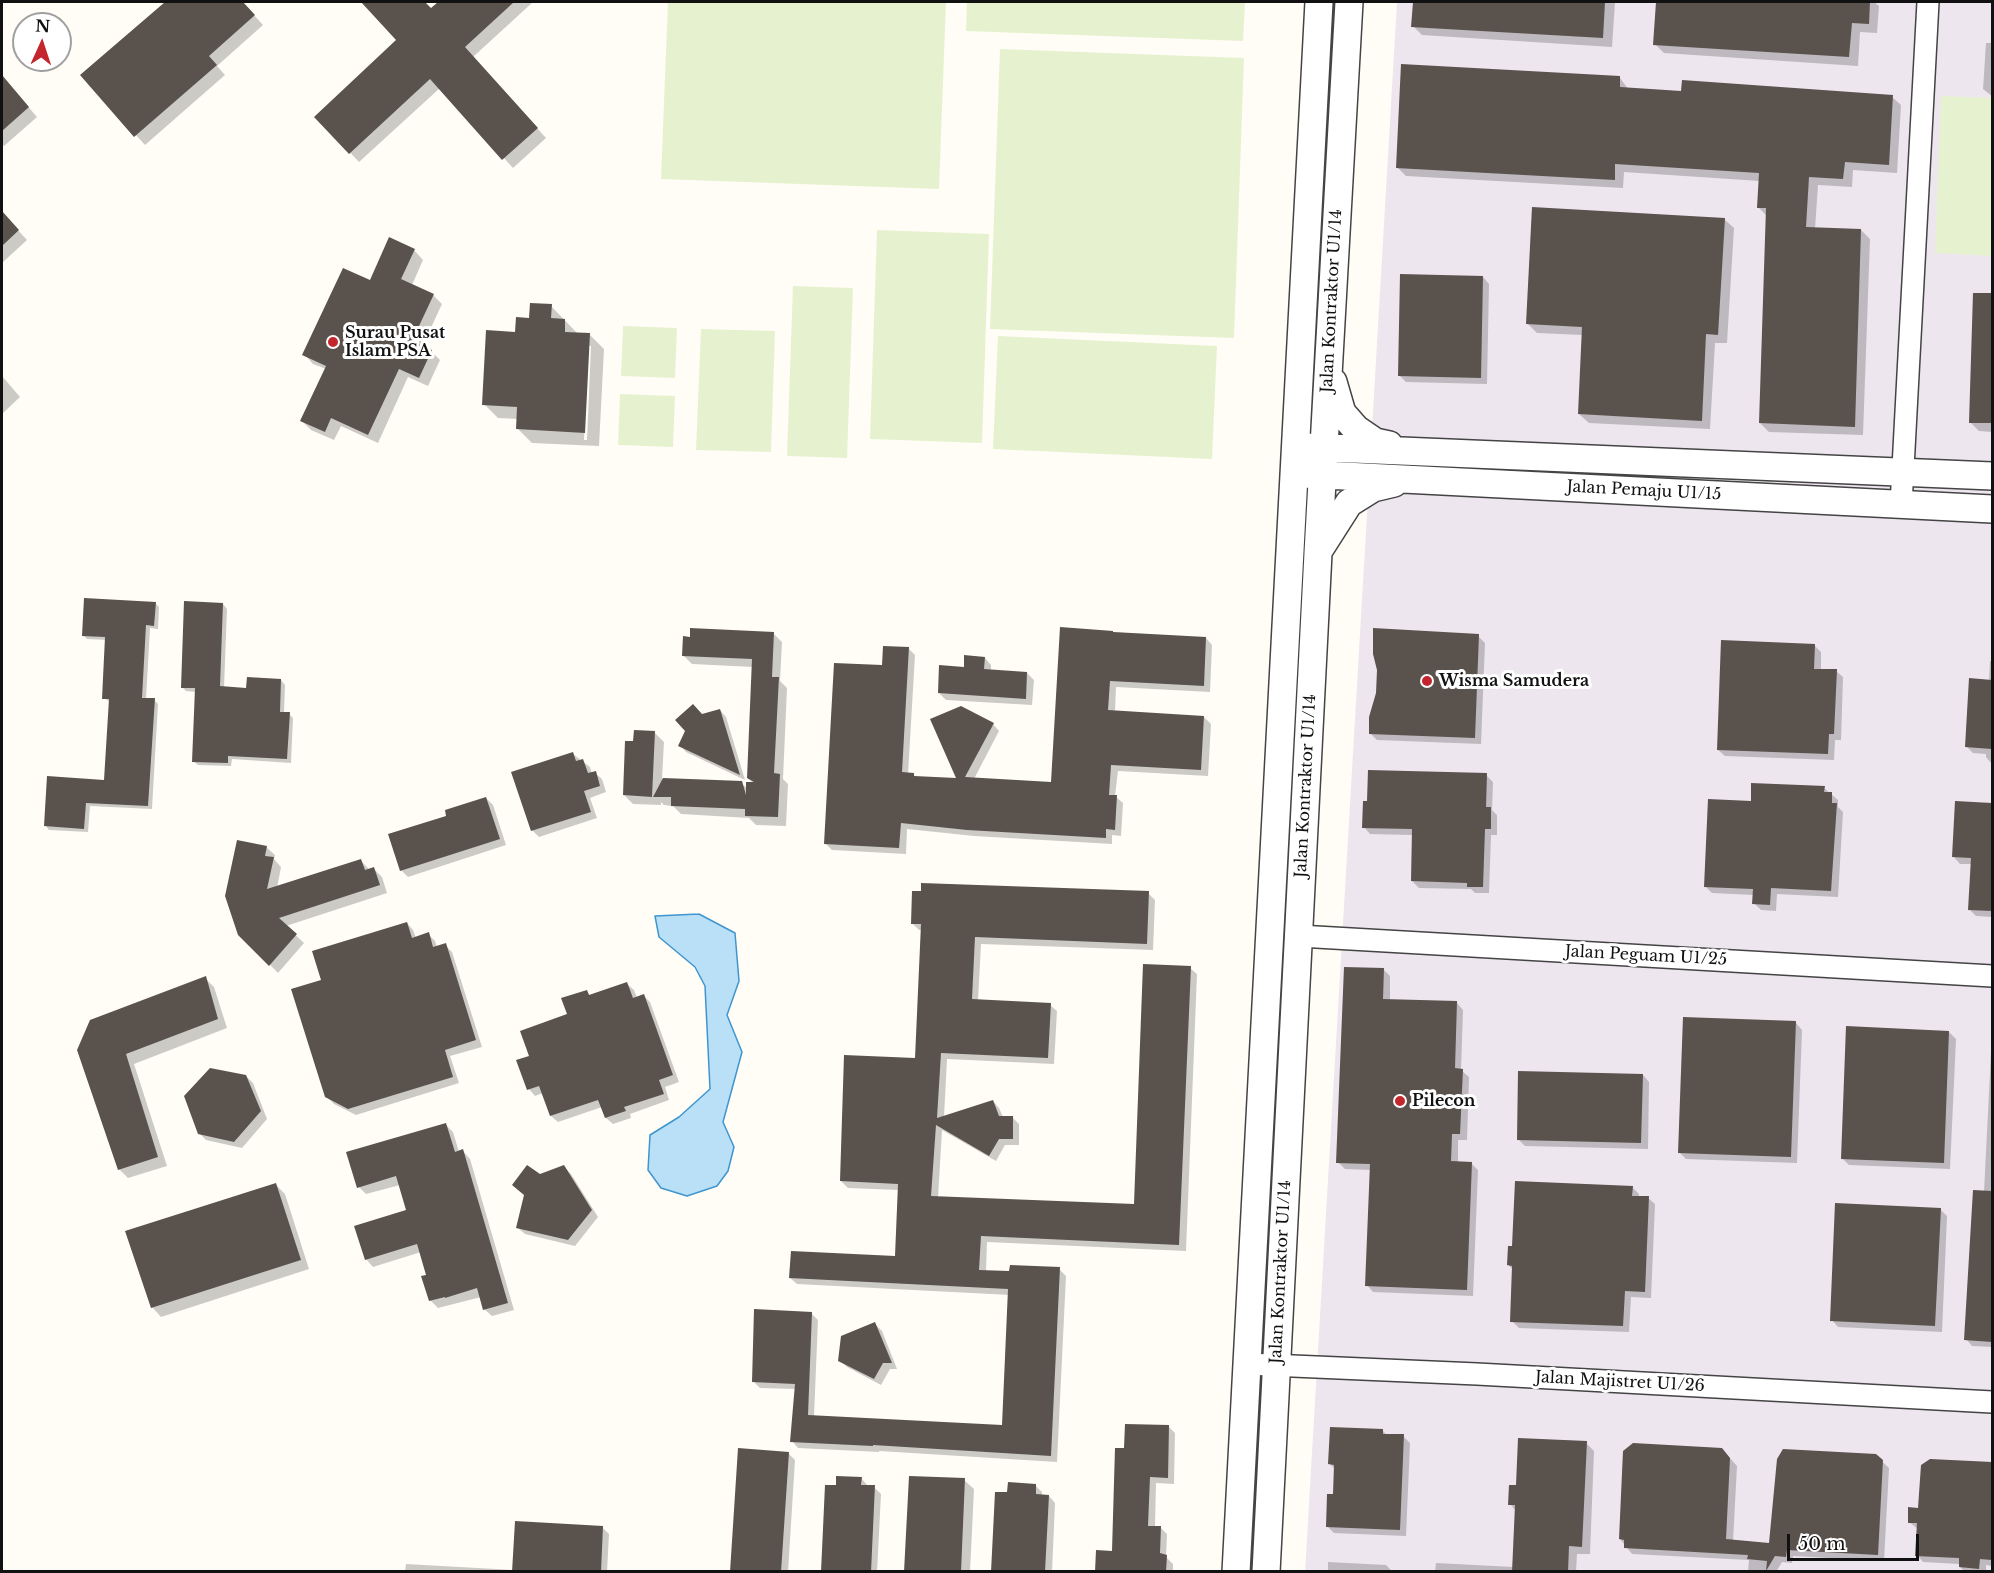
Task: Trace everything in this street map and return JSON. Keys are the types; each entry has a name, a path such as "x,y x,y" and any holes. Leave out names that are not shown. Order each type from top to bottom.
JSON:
{"street":[{"name":"Jalan Kontraktor U1/14","path":"1236,1572 1319,2"},
{"name":"Jalan Kontraktor U1/14","path":"1266,1572 1318,553 1349,2"},
{"path":"1902,505 1928,2"},
{"path":"1328,366 1342,413 1356,429 1375,442 1416,451"},
{"name":"Jalan Pemaju U1/15","path":"1296,446 1323,460 1416,479 1992,509"},
{"name":"Jalan Pemaju U1/15","path":"1295,474 1323,460 1416,451 1992,476"},
{"path":"1318,553 1349,503 1373,488 1416,479"},
{"name":"Jalan Peguam U1/25","path":"1299,936 1992,976"},
{"name":"Jalan Majistret U1/26","path":"1247,1364 1992,1402"}],"shaded area":[{"path":"1397,2 1992,2 1992,1571 1305,1572"}],"green space":[{"path":"668,2 946,2 939,189 661,179"},
{"path":"967,2 1245,2 1243,41 966,31"},
{"path":"1000,49 1244,58 1234,338 990,329"},
{"path":"1941,96 1992,98 1992,256 1935,253"},
{"path":"877,230 989,234 982,443 870,439"},
{"path":"793,286 853,288 847,458 787,456"},
{"path":"623,326 677,328 675,378 621,376"},
{"path":"701,329 775,331 771,452 696,450"},
{"path":"998,336 1217,346 1212,459 993,449"},
{"path":"620,394 675,396 673,447 618,445"}],"water":[{"path":"699,914 735,933 739,981 727,1015 742,1052 723,1122 734,1147 728,1171 717,1186 687,1196 661,1188 648,1170 650,1135 679,1117 710,1089 705,986 695,967 659,937 655,916"}],"building":[{"path":"165,2 243,2 255,15 209,56 217,65 134,137 80,75"},
{"path":"361,2 425,2 431,8 438,2 514,2 465,47 538,128 502,160 430,79 349,154 314,117 396,40"},
{"path":"1413,2 1605,2 1603,38 1411,27"},
{"path":"1656,2 1870,2 1869,24 1852,23 1849,57 1653,45"},
{"path":"1401,64 1620,76 1620,87 1681,91 1682,80 1893,95 1889,165 1845,162 1843,179 1809,177 1806,227 1861,229 1855,427 1759,423 1766,208 1757,208 1759,173 1615,164 1615,180 1396,168"},
{"path":"2,75 29,107 2,131"},
{"path":"1532,207 1725,218 1718,335 1706,334 1702,421 1578,414 1582,327 1526,324"},
{"path":"2,211 19,230 2,246"},
{"path":"389,237 415,249 401,279 434,294 412,341 432,350 419,378 399,369 368,435 331,418 325,432 300,421 326,366 302,355 343,268 370,280"},
{"path":"1400,274 1483,276 1481,378 1398,376"},
{"path":"1973,293 1992,293 1992,423 1969,423"},
{"path":"530,303 552,304 551,318 565,319 565,332 590,333 585,433 516,429 517,407 482,405 486,330 515,332 516,317 529,318"},
{"path":"84,598 156,602 154,626 146,625 142,698 155,698 148,806 86,803 84,829 44,826 47,776 104,780 109,699 102,699 105,637 82,636"},
{"path":"184,601 223,603 220,686 246,688 247,677 281,679 280,712 290,712 287,759 228,756 228,763 192,762 195,688 181,688"},
{"path":"1060,627 1206,637 1204,686 1110,681 1108,710 1204,716 1201,770 1111,765 1109,795 1117,795 1115,830 1106,829 1106,838 967,830 901,823 899,848 824,844 834,663 882,665 883,646 909,647 902,772 914,773 914,776 956,778 930,719 961,706 994,723 965,777 1051,782"},
{"path":"690,628 774,632 772,677 779,677 774,773 780,774 778,817 745,816 745,809 671,806 671,797 653,797 663,778 742,781 746,795 746,782 754,782 747,778 752,659 682,656 683,636 690,637"},
{"name":"Wisma Samudera","path":"1373,628 1479,634 1475,738 1369,734 1369,717 1376,693 1377,670 1373,654"},
{"path":"1721,640 1815,644 1814,669 1837,669 1834,734 1829,734 1828,754 1717,750"},
{"path":"964,655 985,657 984,669 1027,672 1026,699 938,693 939,665 964,667"},
{"path":"1969,678 1992,680 1992,749 1965,747"},
{"path":"693,704 702,714 720,709 740,775 678,746 685,731 675,720"},
{"path":"634,730 655,731 652,797 623,795 625,741 633,741"},
{"path":"573,752 576,761 583,759 588,773 596,771 600,786 584,791 591,812 531,831 511,772"},
{"path":"1368,770 1487,773 1486,807 1491,807 1491,829 1485,829 1483,887 1467,887 1467,883 1411,881 1412,829 1362,828 1363,801 1367,801"},
{"path":"1751,783 1825,786 1824,792 1832,792 1832,803 1837,803 1831,891 1771,888 1770,905 1752,904 1753,889 1704,887 1708,799 1751,801"},
{"path":"486,797 500,839 400,871 388,834 446,816 445,810"},
{"path":"1955,801 1992,803 1992,911 1968,910 1971,858 1952,857"},
{"path":"237,840 267,846 265,856 274,857 267,889 361,859 365,870 374,867 380,885 279,918 297,934 269,966 238,935 225,896"},
{"path":"921,883 1149,891 1147,944 975,937 972,999 1051,1003 1048,1058 941,1053 937,1118 993,1100 999,1116 1013,1116 1013,1139 999,1139 989,1156 936,1125 931,1196 1134,1204 1143,964 1191,966 1179,1245 981,1236 979,1270 1009,1271 1010,1265 1060,1267 1051,1456 790,1442 795,1384 752,1382 754,1309 812,1312 808,1415 1002,1425 1008,1289 789,1278 791,1251 895,1256 898,1184 840,1181 844,1055 915,1058 921,924 911,924 912,891 921,891"},
{"path":"407,922 412,938 429,932 433,947 446,943 476,1040 445,1050 453,1077 348,1109 325,1097 291,989 321,980 312,951"},
{"name":"Pilecon","path":"1344,967 1384,968 1383,999 1457,1001 1455,1068 1463,1069 1460,1134 1452,1134 1451,1161 1472,1162 1467,1290 1365,1286 1370,1164 1336,1163"},
{"path":"206,976 218,1019 126,1054 158,1157 118,1170 77,1050 90,1020"},
{"path":"627,982 633,998 644,994 673,1075 659,1080 664,1094 624,1107 626,1111 605,1118 598,1100 550,1116 539,1086 527,1090 516,1060 529,1056 520,1031 567,1014 561,998 587,990 589,995"},
{"path":"1683,1017 1796,1021 1791,1157 1678,1153"},
{"path":"1846,1026 1949,1031 1944,1163 1841,1159"},
{"path":"210,1068 246,1075 261,1111 234,1142 198,1134 184,1096"},
{"path":"1518,1071 1643,1074 1641,1143 1517,1140"},
{"path":"446,1123 455,1152 463,1149 508,1303 483,1310 477,1288 429,1301 421,1276 426,1275 417,1244 365,1260 354,1226 406,1210 396,1176 357,1188 346,1152"},
{"path":"527,1165 540,1174 564,1165 592,1210 568,1240 516,1228 524,1195 512,1185"},
{"path":"1515,1181 1633,1186 1632,1196 1649,1196 1645,1292 1625,1291 1623,1326 1510,1322 1512,1266 1507,1265 1508,1246 1512,1246"},
{"path":"276,1183 301,1260 151,1308 125,1231"},
{"path":"1973,1190 1992,1191 1992,1342 1964,1340"},
{"path":"1835,1203 1941,1208 1935,1326 1830,1321"},
{"path":"875,1322 892,1363 883,1363 874,1379 838,1361 841,1336"},
{"path":"1125,1424 1169,1425 1168,1478 1150,1477 1148,1526 1161,1526 1160,1553 1167,1555 1166,1572 1095,1572 1096,1550 1112,1551 1115,1448 1124,1448"},
{"path":"1330,1427 1383,1429 1383,1434 1404,1434 1400,1530 1326,1527 1327,1494 1333,1494 1334,1465 1328,1464"},
{"path":"1518,1438 1587,1441 1582,1547 1569,1546 1568,1572 1512,1572 1515,1505 1508,1505 1509,1485 1516,1485"},
{"path":"1633,1443 1722,1448 1730,1458 1726,1539 1769,1543 1777,1459 1783,1449 1876,1454 1883,1460 1878,1555 1787,1550 1786,1557 1775,1556 1766,1571 1767,1561 1747,1559 1748,1555 1624,1548 1624,1540 1619,1539 1623,1451"},
{"path":"738,1448 789,1452 781,1572 730,1572"},
{"path":"1930,1459 1992,1462 1992,1560 1980,1559 1979,1569 1959,1567 1959,1558 1915,1556 1917,1523 1908,1523 1908,1507 1918,1508 1921,1465"},
{"path":"836,1476 862,1477 861,1485 875,1485 871,1572 821,1572 825,1485 836,1485"},
{"path":"909,1476 965,1478 961,1572 904,1572"},
{"path":"1008,1482 1036,1484 1036,1494 1049,1495 1045,1572 991,1572 995,1492 1007,1492"},
{"path":"515,1521 603,1526 601,1572 512,1572"}],"place":[{"name":"Surau Pusat Islam PSA","path":"333,342"},
{"name":"Wisma Samudera","path":"1427,681"},
{"name":"Pilecon","path":"1400,1101"}]}
